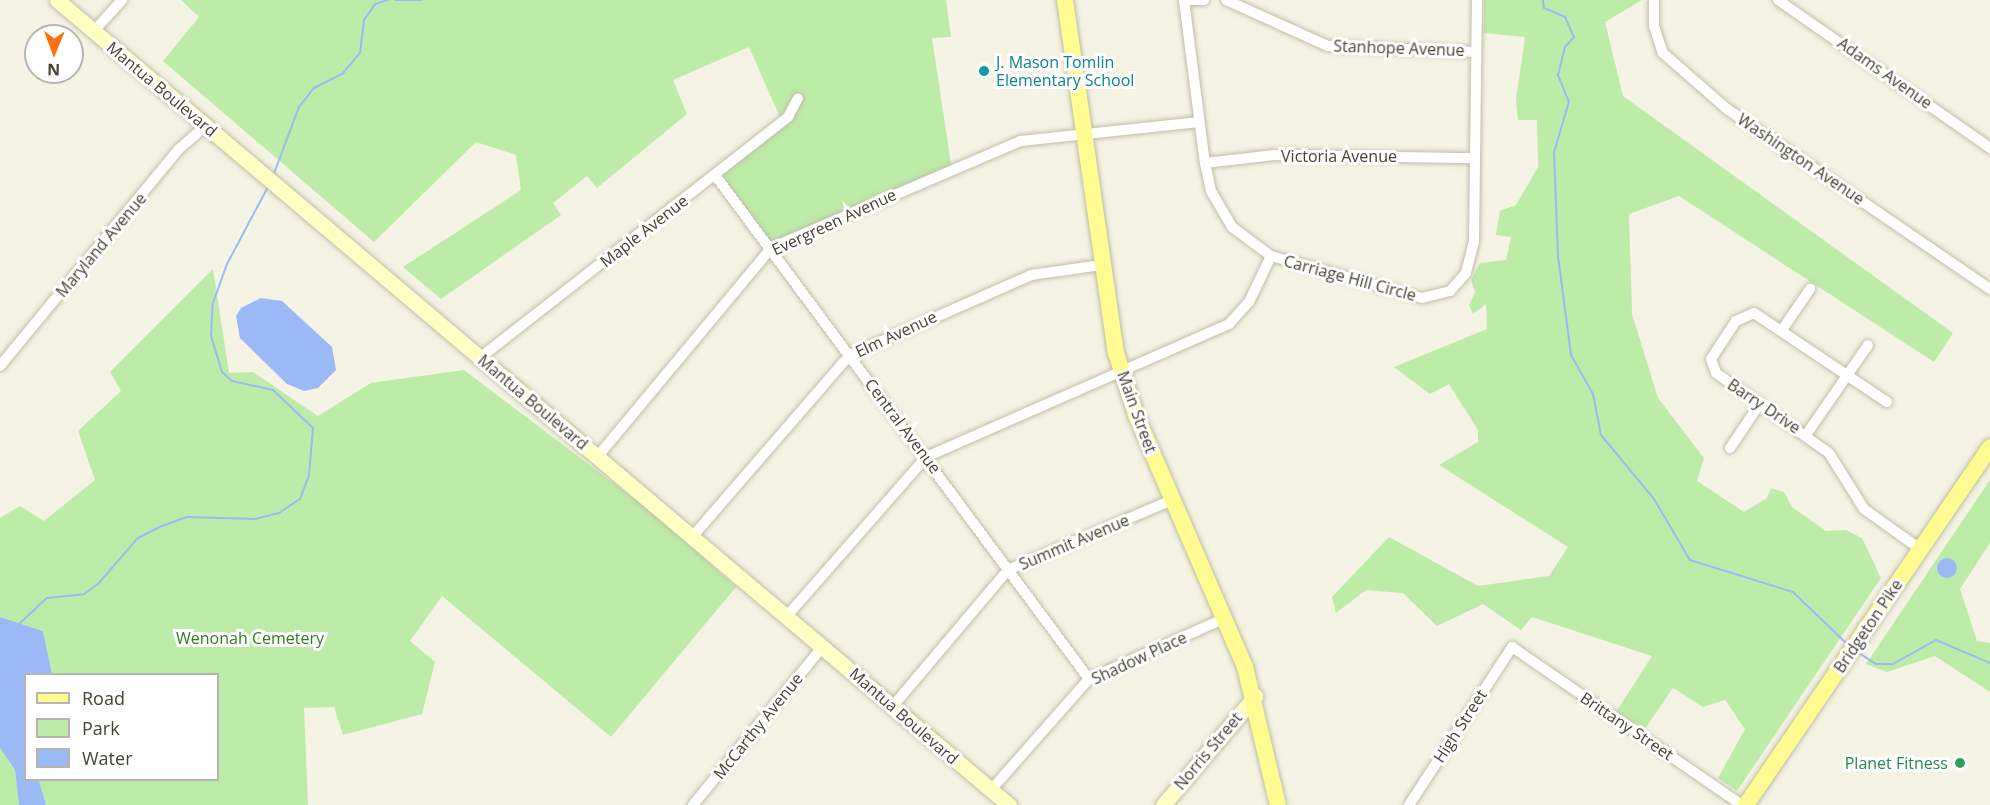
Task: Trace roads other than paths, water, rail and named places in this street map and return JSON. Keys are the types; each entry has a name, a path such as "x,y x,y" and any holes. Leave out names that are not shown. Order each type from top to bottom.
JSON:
{"main road":[{"name":"Mantua Boulevard","path":"57,0 693,536 791,611 823,646 1009,805"},
{"name":"Main Street","path":"1065,0 1101,265 1122,371 1172,500 1255,696 1278,805"},
{"name":"Bridgeton Pike","path":"1744,805 1990,447"},
{"name":"Norris Street","path":"1162,805 1255,696"}],"street":[{"path":"94,31 122,0"},
{"path":"1184,0 1204,0"},
{"name":"Carriage Hill Circle","path":"1184,0 1205,163 1211,191 1232,226 1271,256 1399,294 1422,298 1450,291 1466,273 1474,242 1473,158 1477,0"},
{"name":"Stanhope Avenue","path":"1226,0 1328,46 1476,51"},
{"name":"Washington Avenue","path":"1654,0 1654,26 1663,53 1727,109 1990,289"},
{"name":"Adams Avenue","path":"1778,0 1990,148"},
{"name":"Maple Avenue","path":"481,357 788,117 798,98"},
{"name":"Evergreen Avenue","path":"598,456 771,248 1008,146 1083,133 1199,122"},
{"name":"Maryland Avenue","path":"0,366 205,126"},
{"name":"Victoria Avenue","path":"1205,163 1275,156 1473,158"},
{"name":"Central Avenue","path":"715,175 1089,679"},
{"path":"791,611 926,457 1229,324 1249,302 1271,256"},
{"name":"Elm Avenue","path":"693,536 850,354 1031,275 1101,265"},
{"path":"1782,330 1810,289"},
{"name":"Barry Drive","path":"1887,402 1782,330 1745,313 1711,359 1716,373 1759,405 1806,435 1838,464 1864,509 1920,549"},
{"path":"1806,435 1868,345"},
{"path":"1730,448 1759,405"},
{"name":"Summit Avenue","path":"893,706 1008,570 1172,500"},
{"name":"Shadow Place","path":"991,790 1089,679 1223,619"},
{"name":"McCarthy Avenue","path":"693,805 823,646"},
{"name":"Brittany Street","path":"1512,647 1744,805"},
{"name":"High Street","path":"1409,805 1512,647"}],"water":[{"path":"261,298 282,301 332,347 336,370 318,388 304,391 287,384 240,338 236,316 241,308"},
{"path":"1947,558 1954,561 1957,568 1954,575 1947,578 1940,575 1937,568 1940,561"},
{"path":"0,617 43,631 52,673 24,673 24,781 39,781 46,805 19,805 15,770 0,748"}],"waterway":[{"path":"273,176 299,107 314,88 343,73 360,53 364,20 375,4 388,0"},
{"path":"395,0 422,0"},
{"path":"1543,0 1544,8 1565,17 1574,37 1565,47 1558,75 1569,102 1554,152 1558,256 1571,355 1593,394 1601,435 1654,499 1690,560 1793,592 1847,644"},
{"path":"19,624 47,598 84,594 98,584 138,538 162,526 187,517 255,519 279,513 300,499 309,475 313,428 273,390 232,381 222,372 211,336 213,303 227,264 268,187"},
{"path":"1859,653 1876,664 1893,664 1936,640 1990,663"}],"place":[{"name":"J. Mason Tomlin Elementary School","path":"984,71"},
{"name":"Planet Fitness","path":"1960,763"}],"park label":[{"name":"Wenonah Cemetery","path":"250,638"}]}
